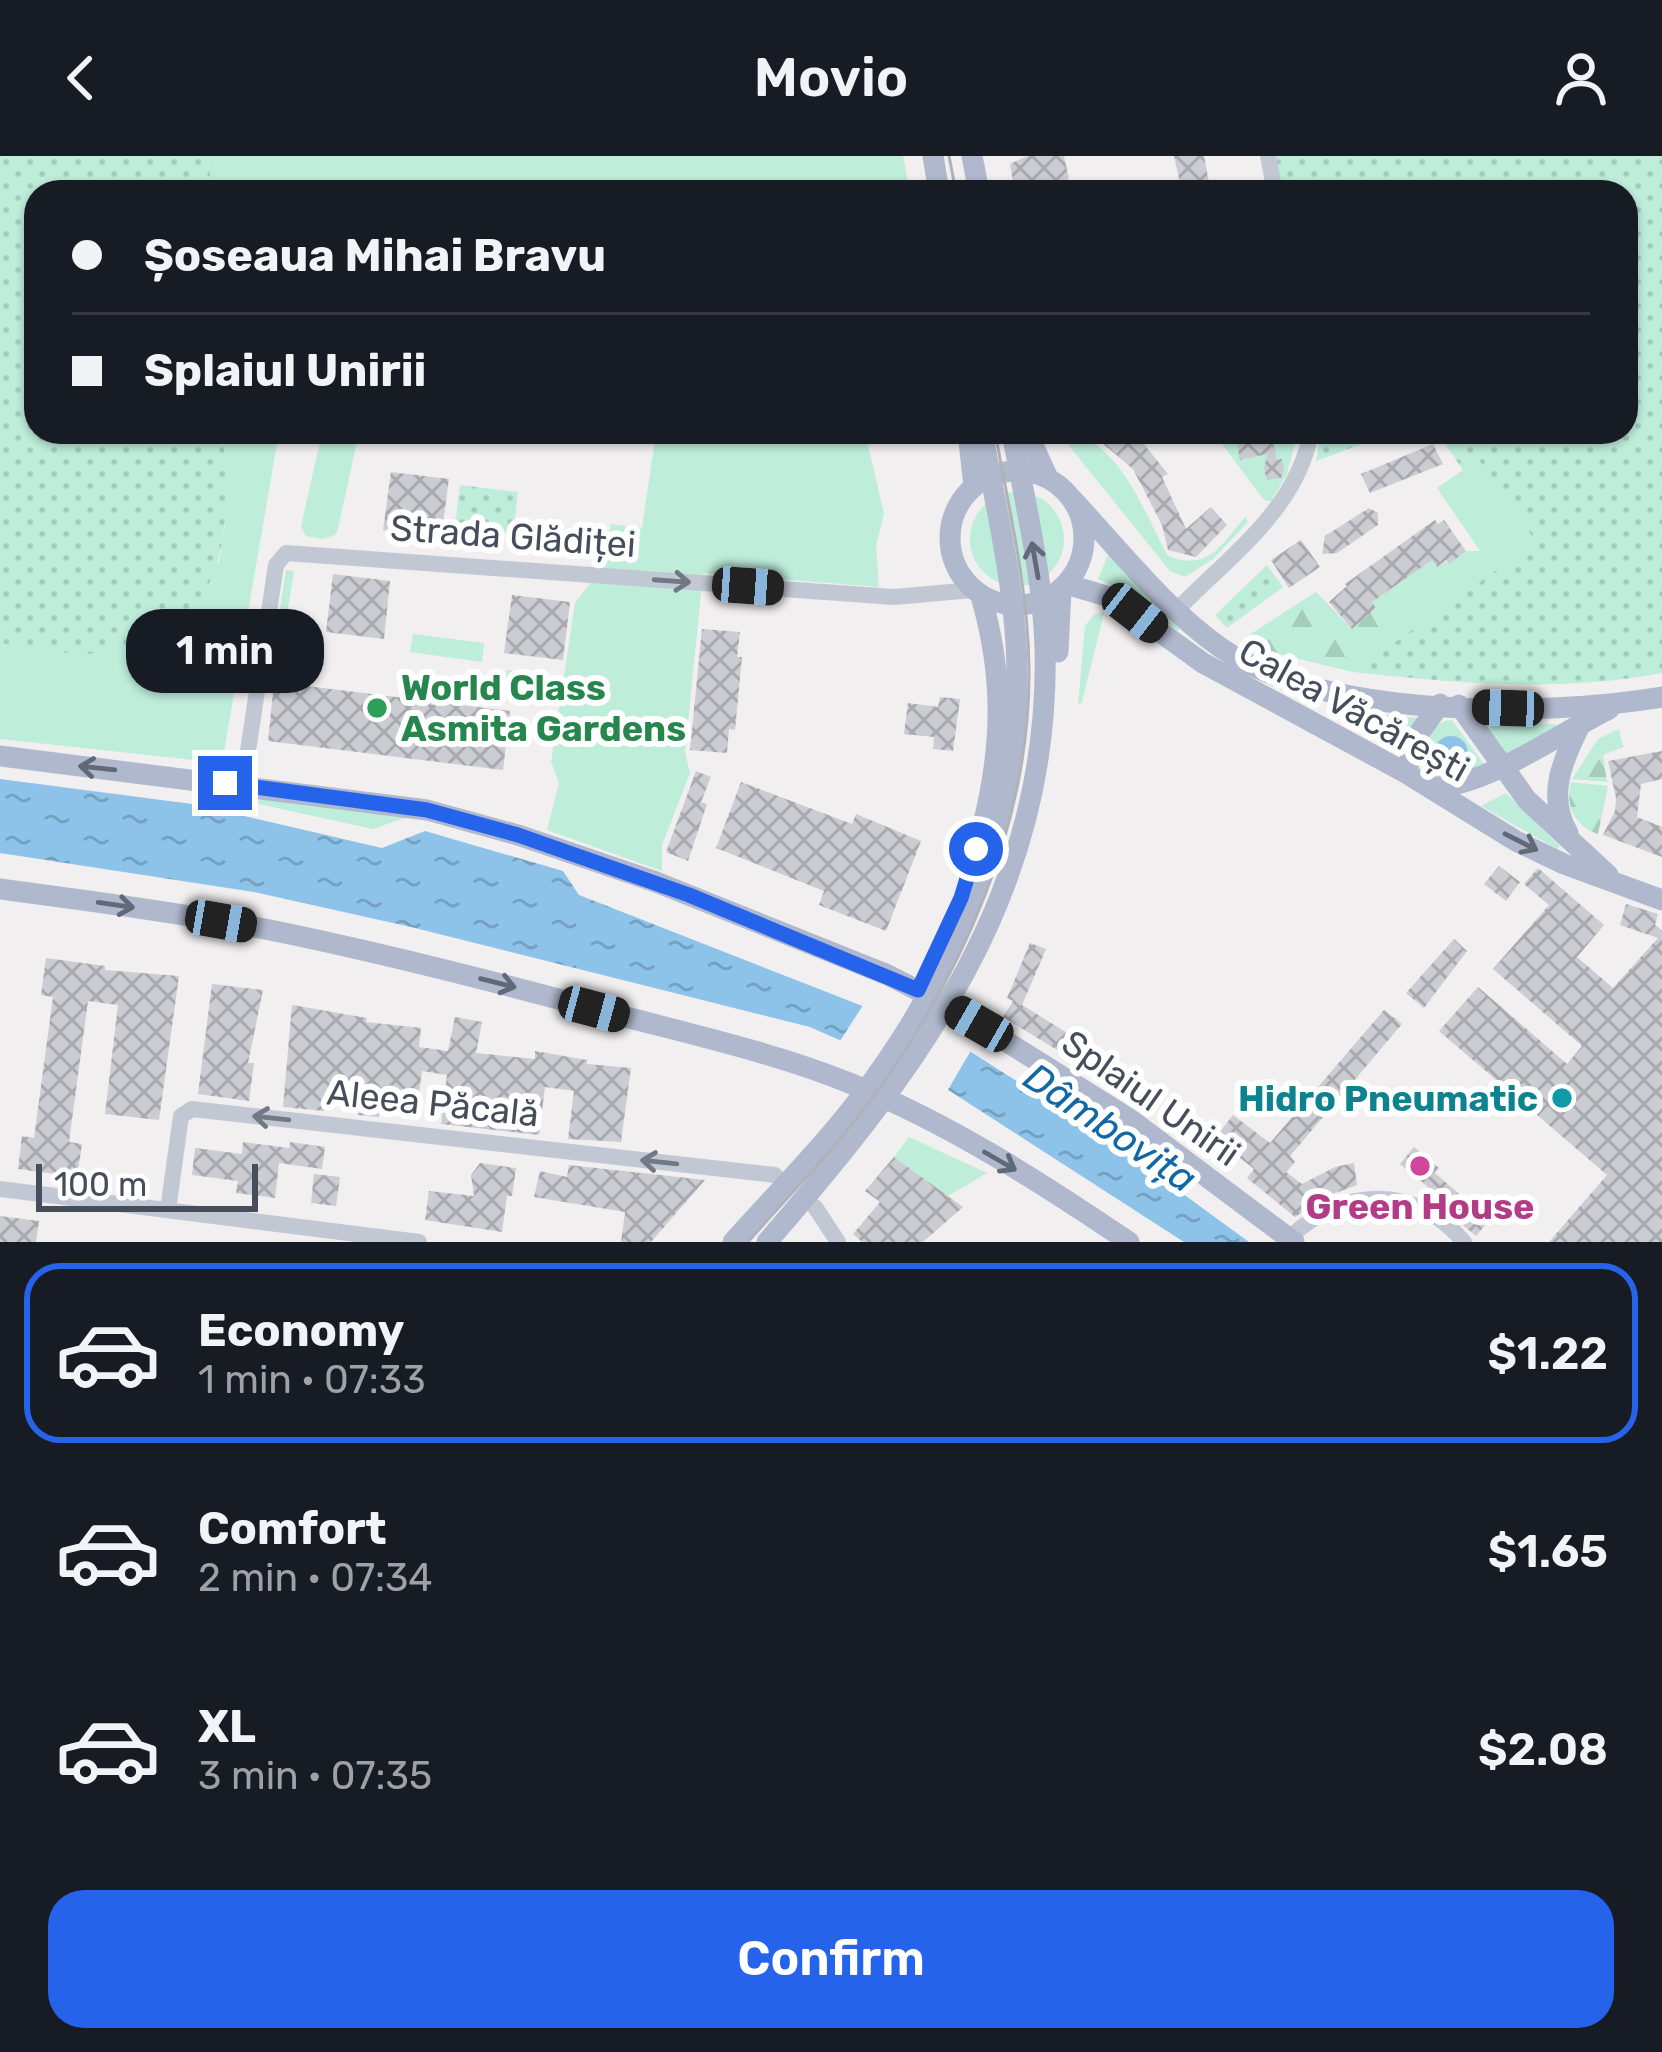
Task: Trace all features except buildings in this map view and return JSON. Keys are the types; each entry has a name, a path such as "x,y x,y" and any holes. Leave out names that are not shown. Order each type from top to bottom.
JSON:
{"main road":[{"path":"969,444 974,486"},
{"path":"734,1242 853,1107 909,1025 950,949 994,837 1012,753 1017,671 1011,600 984,444"},
{"path":"767,1242 872,1120 939,1020 983,934 1019,845 1040,754 1045,647 1041,594 1014,444"},
{"path":"977,593 1003,604 1024,605 1046,599 1064,586 1078,566 1084,542 1081,517 1071,498 1048,478 1032,444"},
{"path":"716,1242 862,1077 918,990 961,898 991,787 1000,685 994,646 977,593 955,567 949,539 956,509 974,486 1011,471 1048,478"},
{"name":"Calea Văcărești","path":"1071,498 1216,645 1263,670 1343,694 1449,704 1542,817 1618,884"},
{"path":"785,1242 903,1096 956,1010 1019,883 1038,820 1056,713 1064,586"},
{"name":"Calea Văcărești","path":"1064,586 1113,598 1203,663 1406,773 1516,841 1662,900"},
{"path":"1406,773 1423,724 1449,704 1551,708 1662,697"},
{"path":"1430,788 1468,784 1620,704"},
{"path":"1578,849 1560,818 1556,800 1567,752 1581,723"},
{"name":"Splaiul Unirii","path":"0,756 427,810 518,835 676,890 956,1010 1131,1120 1291,1240"},
{"path":"0,889 221,921 366,951 862,1077 903,1096 1130,1242"}],"street":[{"path":"1177,610 1278,508 1304,466 1309,444"},
{"name":"Strada Glădiței","path":"243,784 276,565 286,553 894,597 977,593"},
{"name":"Aleea Păcală","path":"168,1210 181,1116 193,1109 775,1175"},
{"path":"0,1189 419,1242"},
{"path":"1291,1240 1326,1211 1365,1199 1389,1198 1431,1212 1464,1242"},
{"path":"815,1207 838,1242"}],"green space":[{"path":"0,156 209,156 210,180 24,180 24,444 224,444 225,520 213,574 181,618 135,644 76,654 0,643"},
{"path":"209,156 903,156 908,180 210,180"},
{"path":"1273,156 1662,156 1662,673 1546,684 1353,672 1536,542 1479,460 1463,470 1445,444 1638,444 1638,180 1278,180"},
{"path":"223,444 277,444 222,763 0,739 0,643 102,653 219,562 225,526"},
{"path":"319,444 356,444 335,535 306,536 301,527"},
{"path":"654,444 868,444 884,514 876,546 879,587 703,573 685,752 690,773 662,845 662,871 547,830 559,783 551,762 575,603 605,564 611,524 642,528"},
{"path":"1068,444 1095,444 1113,460 1168,556 1204,558 1245,517 1248,522 1213,559 1185,577 1170,571"},
{"path":"1222,444 1295,444 1287,474 1271,501 1264,500"},
{"path":"1319,444 1362,444 1316,461"},
{"path":"1479,459 1537,542 1420,625 1376,608 1372,602 1432,560 1450,563 1466,551 1480,551 1437,488"},
{"path":"460,485 518,492 513,534 455,527"},
{"path":"1017,492 1050,506 1064,539 1050,572 1017,586 984,572 970,539 984,506"},
{"path":"1109,553 1178,631 1127,593 1098,579"},
{"path":"1267,565 1283,587 1227,628 1215,615"},
{"path":"286,570 294,571 285,627 294,629 286,680 269,677"},
{"path":"1316,592 1352,629 1376,608 1420,625 1353,672 1266,651 1243,639"},
{"path":"1104,613 1078,705 1085,626 1094,614"},
{"path":"413,634 484,643 482,662 410,652"},
{"path":"507,670 550,676 546,703 503,697"},
{"path":"1332,708 1418,718 1404,749"},
{"path":"1452,720 1486,767 1458,777 1419,757 1434,728"},
{"path":"1492,725 1557,727 1507,754 1489,730"},
{"path":"1619,729 1623,747 1603,755 1607,782 1572,779 1598,739"},
{"path":"1571,782 1608,786 1598,834 1573,814"},
{"path":"204,792 427,810 373,829"},
{"path":"1506,793 1560,846 1557,849 1481,806"},
{"path":"909,1137 987,1173 948,1196 894,1157"}],"water":[{"path":"1451,736 1463,741 1468,753 1463,765 1451,770 1439,765 1434,753 1439,741"},
{"path":"0,779 192,804 382,848 425,831 563,871 579,895 957,1043 1109,1140 1249,1242 1184,1242 939,1084 810,1027 254,892 0,853"}],"pier":[{"path":"867,999 973,1047 945,1095 838,1044"}],"tram line":[{"path":"949,156 954,180"},
{"path":"748,1242 844,1134 906,1049 962,947 1004,838 1027,725 1029,667 1021,578 997,444"}],"place":[{"name":"World Class Asmita Gardens","path":"377,708"},
{"name":"Hidro Pneumatic","path":"1562,1098"},
{"name":"Green House","path":"1420,1166"}],"route":[{"path":"225,783 427,810 518,835 689,895 918,990 961,898 976,849"}],"water label":[{"name":"Dâmbovița","path":"1110,1128"}]}
